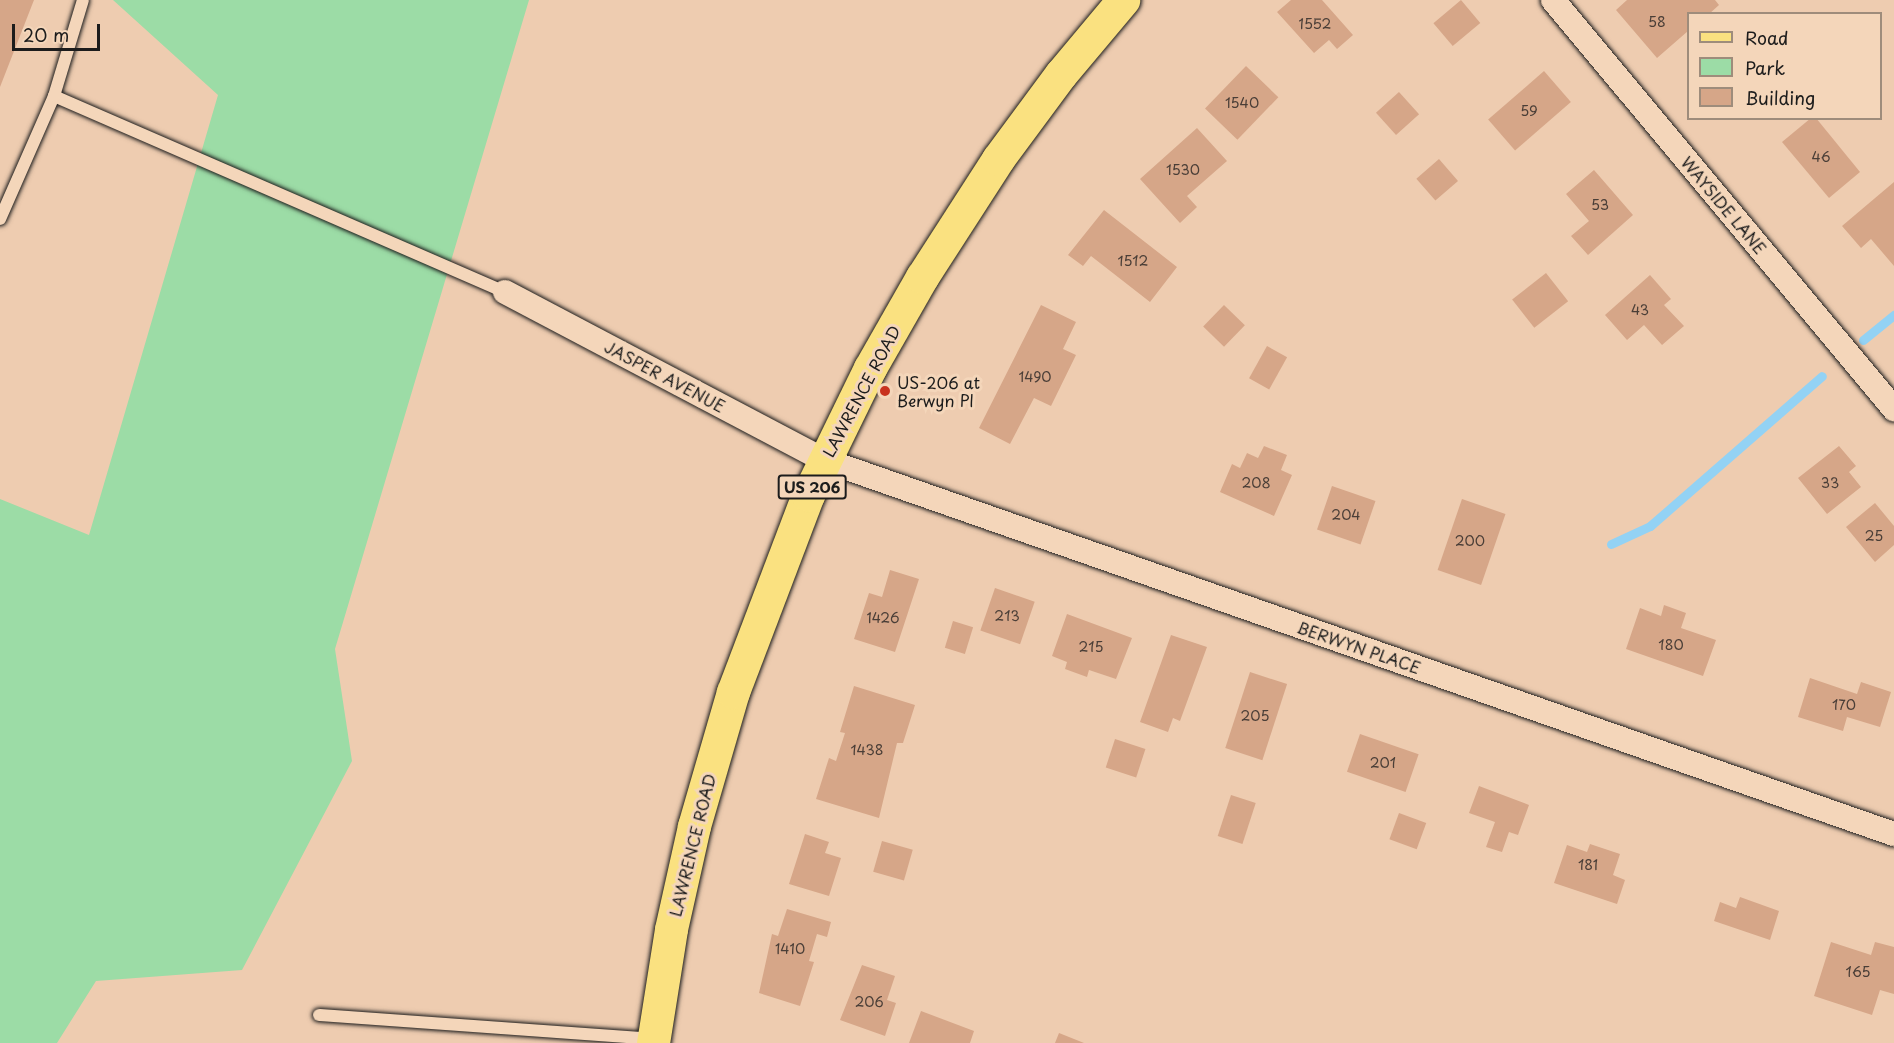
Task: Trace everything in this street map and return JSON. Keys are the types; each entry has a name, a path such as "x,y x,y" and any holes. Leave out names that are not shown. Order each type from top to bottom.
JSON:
{"main road":[{"name":"LAWRENCE ROAD","path":"657,1042 671,929 694,826 733,692 768,592 824,460 922,277 998,159 1061,74 1123,0"}],"street":[{"name":"WAYSIDE LANE","path":"1553,0 1894,409"},
{"name":"JASPER AVENUE","path":"506,292 824,460"},
{"name":"BERWYN PLACE","path":"824,460 1894,834"}],"lane":[{"path":"0,219 54,96 83,0"},
{"path":"54,96 506,292"},
{"path":"319,1014 583,1039 657,1042"}],"green space":[{"path":"113,0 529,0 335,649 352,761 242,970 96,981 57,1043 0,1043 0,499 89,535 218,95"}],"building":[{"path":"0,0 34,0 0,87"},
{"path":"1291,0 1322,0 1353,35 1337,49 1329,40 1314,53 1277,12"},
{"path":"1461,0 1480,23 1453,46 1433,23"},
{"path":"1627,0 1715,0 1719,5 1711,12 1687,12 1687,32 1657,58 1616,10"},
{"path":"1246,66 1278,97 1237,140 1205,108"},
{"path":"1544,71 1571,102 1515,150 1488,120"},
{"path":"1399,92 1419,114 1396,135 1376,113"},
{"path":"1809,120 1818,120 1860,172 1829,198 1782,142"},
{"path":"1197,128 1227,161 1187,196 1197,207 1180,223 1140,179"},
{"path":"1439,159 1458,181 1435,201 1416,179"},
{"path":"1594,170 1633,215 1588,255 1571,236 1589,221 1566,194"},
{"path":"1894,182 1894,266 1871,239 1861,248 1842,226"},
{"path":"1104,210 1177,267 1150,302 1091,256 1083,266 1068,255"},
{"path":"1546,273 1568,301 1534,328 1512,299"},
{"path":"1650,275 1671,299 1664,305 1684,326 1662,345 1644,325 1627,340 1605,315"},
{"path":"1041,305 1076,322 1063,349 1076,355 1051,406 1034,398 1010,444 979,428"},
{"path":"1224,305 1245,325 1224,347 1203,327"},
{"path":"1267,346 1287,357 1269,390 1249,378"},
{"path":"1264,446 1287,455 1281,470 1292,475 1274,516 1220,492 1232,464 1240,468 1247,453 1258,458"},
{"path":"1839,446 1856,466 1849,472 1861,487 1827,514 1798,478"},
{"path":"1332,486 1375,501 1361,544 1317,529"},
{"path":"1462,499 1505,514 1481,585 1438,570"},
{"path":"1875,503 1894,526 1894,545 1875,562 1846,527"},
{"path":"890,570 919,579 895,652 854,639 869,593 882,597"},
{"path":"995,588 1035,602 1020,644 980,631"},
{"path":"1664,605 1686,613 1681,628 1716,640 1703,676 1626,649 1640,608 1661,616"},
{"path":"1067,614 1132,638 1116,679 1089,670 1087,677 1065,669 1067,662 1052,656"},
{"path":"953,621 973,627 965,654 945,648"},
{"path":"1171,635 1207,647 1180,721 1173,718 1168,732 1140,722"},
{"path":"1250,672 1287,684 1262,760 1225,748"},
{"path":"1810,678 1857,694 1861,682 1891,692 1880,727 1847,717 1843,731 1798,717"},
{"path":"854,686 915,705 903,743 897,743 879,818 816,799 829,758 836,761 845,733 840,732"},
{"path":"1360,734 1419,754 1406,792 1347,772"},
{"path":"1115,739 1145,749 1136,777 1106,768"},
{"path":"1479,786 1529,805 1518,835 1509,832 1502,852 1486,847 1495,822 1469,813"},
{"path":"1231,795 1256,803 1242,844 1218,836"},
{"path":"1399,813 1426,823 1417,849 1389,839"},
{"path":"805,834 829,842 825,853 841,858 829,896 789,884"},
{"path":"882,841 913,850 904,881 873,872"},
{"path":"1590,844 1620,854 1613,875 1625,880 1617,904 1554,883 1567,845 1587,852"},
{"path":"1740,897 1779,911 1770,940 1714,921 1720,902 1736,908"},
{"path":"787,909 831,922 827,937 817,934 809,961 814,962 800,1006 759,993 772,934 778,936"},
{"path":"1831,942 1871,955 1875,942 1894,947 1894,994 1880,990 1872,1015 1814,996"},
{"path":"862,965 895,976 887,1000 896,1003 885,1036 840,1020"},
{"path":"921,1011 974,1031 970,1043 909,1043"},
{"path":"1059,1033 1084,1043 1055,1043"}],"waterway":[{"path":"1863,340 1894,315"},
{"path":"1611,544 1650,526 1822,376"}],"place":[{"name":"US-206 at Berwyn Pl","path":"885,391"}]}
